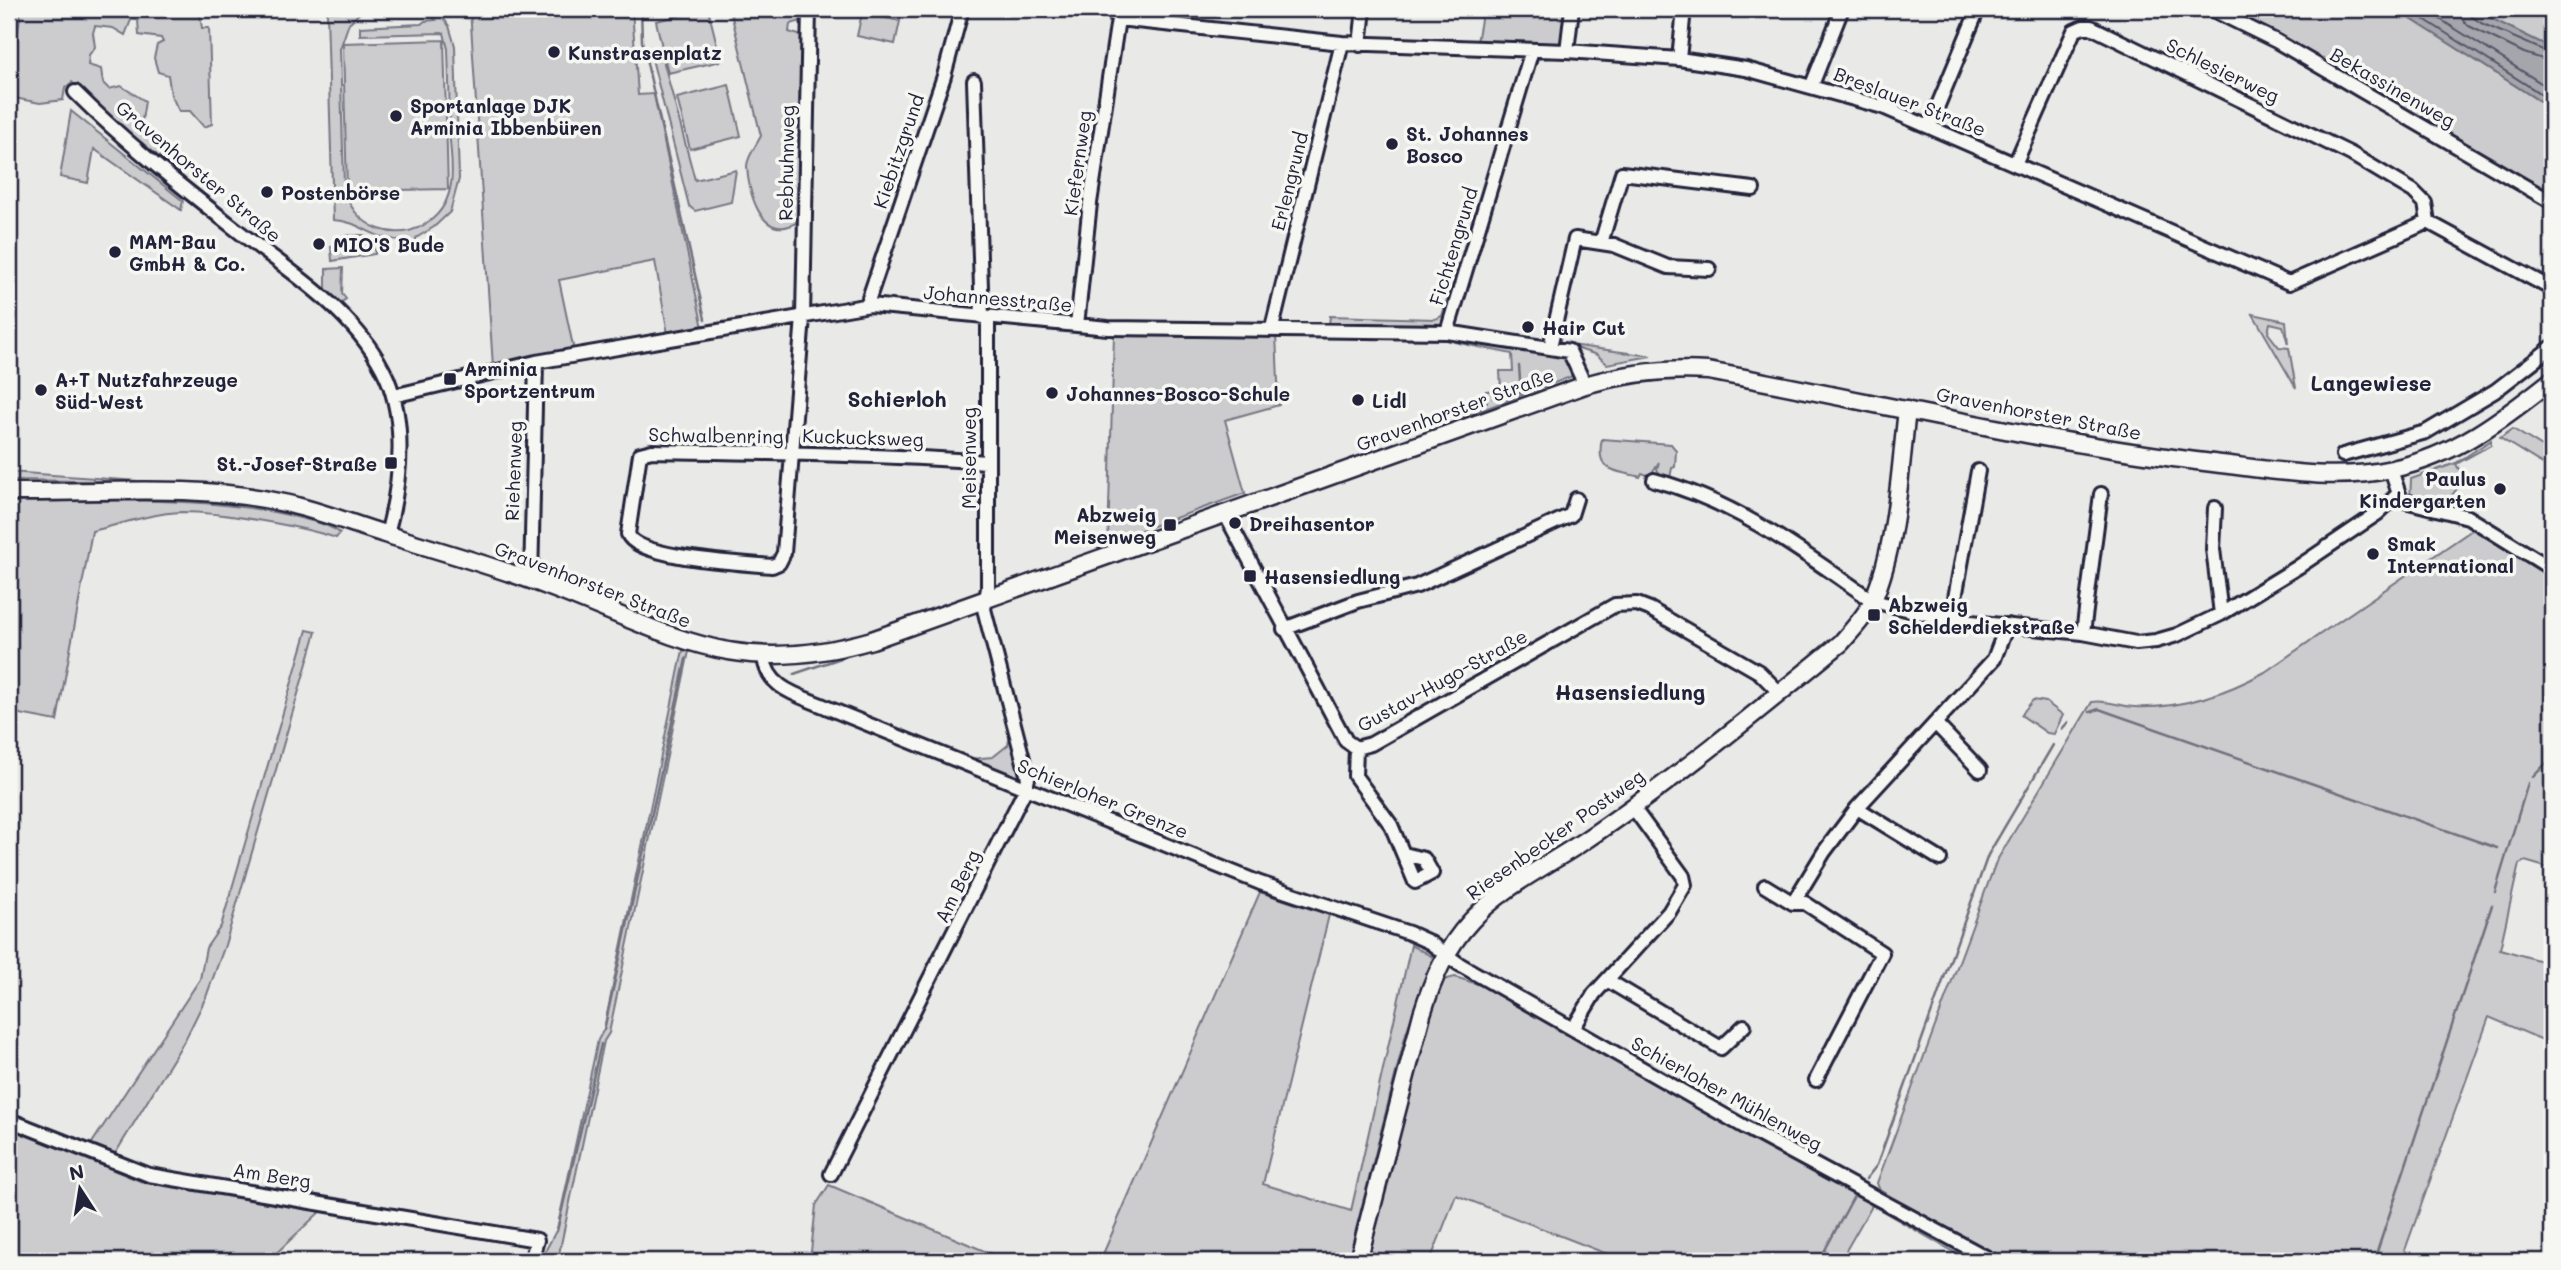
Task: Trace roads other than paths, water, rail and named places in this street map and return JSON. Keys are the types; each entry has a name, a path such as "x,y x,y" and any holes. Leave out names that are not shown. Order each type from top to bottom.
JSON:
{"main road":[{"name":"Gravenhorster Straße","path":"9,492 238,495 285,503 531,580 676,640 729,653 764,657 791,656 847,647 1585,385 1638,372 1675,369 1708,371 2127,453 2297,473 2349,475 2391,470 2440,455 2481,434 2552,380"},
{"name":"Riesenbecker Postweg","path":"1358,1261 1422,1014 1433,979 1445,954 1472,919 1501,895 1632,806 1841,643 1873,601 1888,546 1908,410"}],"street":[{"name":"Rebhuhnweg","path":"803,317 809,9"},
{"name":"Kiebitzgrund","path":"870,305 869,298 944,76 962,9"},
{"path":"1360,44 1364,9"},
{"path":"1567,51 1572,9"},
{"path":"1679,58 1684,9"},
{"path":"1812,85 1842,9"},
{"path":"1928,127 1978,9"},
{"name":"Bekassinenweg","path":"2211,9 2276,41 2552,202"},
{"name":"Breslauer Straße","path":"1115,14 1342,43 1679,58 1746,69 1812,85 1883,107 2289,283 2428,222"},
{"name":"Kiefernweg","path":"1077,325 1115,14"},
{"name":"Schlesierweg","path":"2015,164 2074,32 2082,27 2091,27 2351,154 2393,179 2425,203 2428,222"},
{"name":"Erlengrund","path":"1272,328 1342,43"},
{"name":"Fichtengrund","path":"1447,332 1532,50"},
{"name":"Meisenweg","path":"974,81 985,318 986,599"},
{"name":"Gravenhorster Straße","path":"75,92 155,166 330,303 361,333 382,367 393,396 398,422 399,463 387,535"},
{"path":"1601,243 1622,173 1753,189"},
{"path":"2428,222 2552,289"},
{"path":"1550,347 1575,239 1615,245 1668,267 1709,269"},
{"name":"Johannesstraße","path":"393,396 536,362 870,305 1077,325 1447,332 1550,347 1572,353 1585,385"},
{"name":"Kuckucksweg","path":"803,317 792,454 865,453 986,462"},
{"path":"2343,455 2426,432 2495,391 2552,347"},
{"name":"Riehenweg","path":"531,580 536,362"},
{"name":"Schwalbenring","path":"652,451 792,454 783,556 779,563 772,566 672,554 636,546 630,541 628,534 640,454 652,451"},
{"path":"2391,470 2398,495 2406,503 2468,517 2552,569"},
{"path":"1951,620 1978,471"},
{"path":"1654,480 1739,512 1873,601 1951,620 2083,633 2136,643 2177,635 2221,614 2344,536 2378,513 2398,495"},
{"path":"2083,633 2101,494"},
{"path":"1284,629 1358,601 1417,586 1572,515 1576,499"},
{"path":"2215,508 2213,549 2221,614"},
{"name":"Gustav-Hugo-Straße","path":"1224,512 1346,741 1356,748 1371,744 1615,605 1627,604 1650,609 1759,672 1780,693"},
{"path":"986,599 984,609 1028,778 1027,788"},
{"path":"1793,903 1857,808 1994,659 2007,625"},
{"name":"Schierloher Grenze","path":"764,657 767,673 777,685 1260,883 1409,933 1445,954"},
{"path":"1936,724 1980,770"},
{"path":"1356,748 1355,776 1387,819 1404,854"},
{"name":"Am Berg","path":"831,1174 1027,788"},
{"path":"1573,1029 1594,994 1669,912 1685,885 1683,876 1632,806"},
{"path":"1857,808 1940,859"},
{"path":"1765,886 1793,903 1805,903 1882,953 1816,1080"},
{"name":"Schierloher Mühlenweg","path":"1445,954 1573,1029 1993,1261"},
{"path":"1607,980 1721,1048 1744,1026"},
{"name":"Am Berg","path":"9,1120 149,1175 537,1240 530,1261"}],"water":[{"path":"2406,9 2472,9 2552,48 2552,109 2408,17"}],"waterway":[{"path":"641,9 642,41 705,319"},
{"path":"1493,398 1521,393 1519,366"},
{"path":"794,674 976,612"},
{"path":"604,1030 686,659"},
{"path":"2090,712 2099,709 2497,848"},
{"path":"2062,729 2068,722"},
{"path":"1866,1179 1877,1165 1988,855 2053,745"},
{"path":"2533,777 2552,757"},
{"path":"2495,892 2528,783"},
{"path":"2374,1261 2492,905"},
{"path":"557,1231 601,1044"},
{"path":"1819,1261 1854,1196"}],"place":[{"name":"Kunstrasenplatz","path":"554,52"},
{"name":"Sportanlage DJK Arminia Ibbenbüren","path":"396,116"},
{"name":"St. Johannes Bosco","path":"1392,144"},
{"name":"Postenbörse","path":"267,192"},
{"name":"MIO'S Bude","path":"319,244"},
{"name":"MAM-Bau GmbH & Co.","path":"115,252"},
{"name":"Hair Cut","path":"1528,327"},
{"name":"Arminia Sportzentrum","path":"450,379"},
{"name":"A+T Nutzfahrzeuge Süd-West","path":"41,390"},
{"name":"Johannes-Bosco-Schule","path":"1052,393"},
{"name":"Lidl","path":"1358,400"},
{"name":"St.-Josef-Straße","path":"391,463"},
{"name":"Paulus Kindergarten","path":"2500,489"},
{"name":"Dreihasentor","path":"1235,523"},
{"name":"Abzweig Meisenweg","path":"1170,525"},
{"name":"Smak International","path":"2373,554"},
{"name":"Hasensiedlung","path":"1250,576"},
{"name":"Abzweig Schelderdiekstraße","path":"1874,615"}],"district":[{"name":"Langewiese","path":"2371,382"},
{"name":"Schierloh","path":"897,398"},
{"name":"Hasensiedlung","path":"1630,691"}]}
